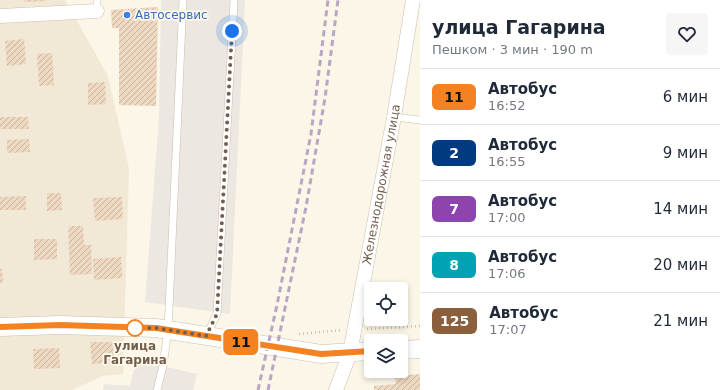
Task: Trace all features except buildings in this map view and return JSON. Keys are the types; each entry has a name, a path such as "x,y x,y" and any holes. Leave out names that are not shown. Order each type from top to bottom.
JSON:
{"street":[{"name":"Железнодорожная улица","path":"336,390 350,353 355,329 414,0"},
{"path":"0,16 97,5"},
{"path":"0,327 60,325 156,328 321,354 364,352"},
{"path":"408,349 420,348"}],"lane":[{"path":"157,390 163,366 168,330 183,0"},
{"path":"206,336 217,314 234,0"},
{"path":"394,117 420,120"}],"path":[{"path":"296,334 420,326"}],"shaded area":[{"path":"0,0 65,0 108,76 129,169 123,374 103,376 72,390 0,390"},
{"path":"161,0 245,0 230,314 145,302 159,118"},
{"path":"136,360 197,374 193,390 103,390 104,384 130,386"}],"railway":[{"path":"258,390 277,305 311,134 328,0"},
{"path":"268,390 306,207 325,98 338,0"}],"bus line":[{"name":"11","path":"0,327 60,325 156,328 321,354 364,351"}],"place":[{"name":"Автосервис","path":"127,15"},
{"name":"улица Гагарина","path":"135,328"}],"route":[{"path":"135,328 156,328 206,336 217,314 232,31"}]}
